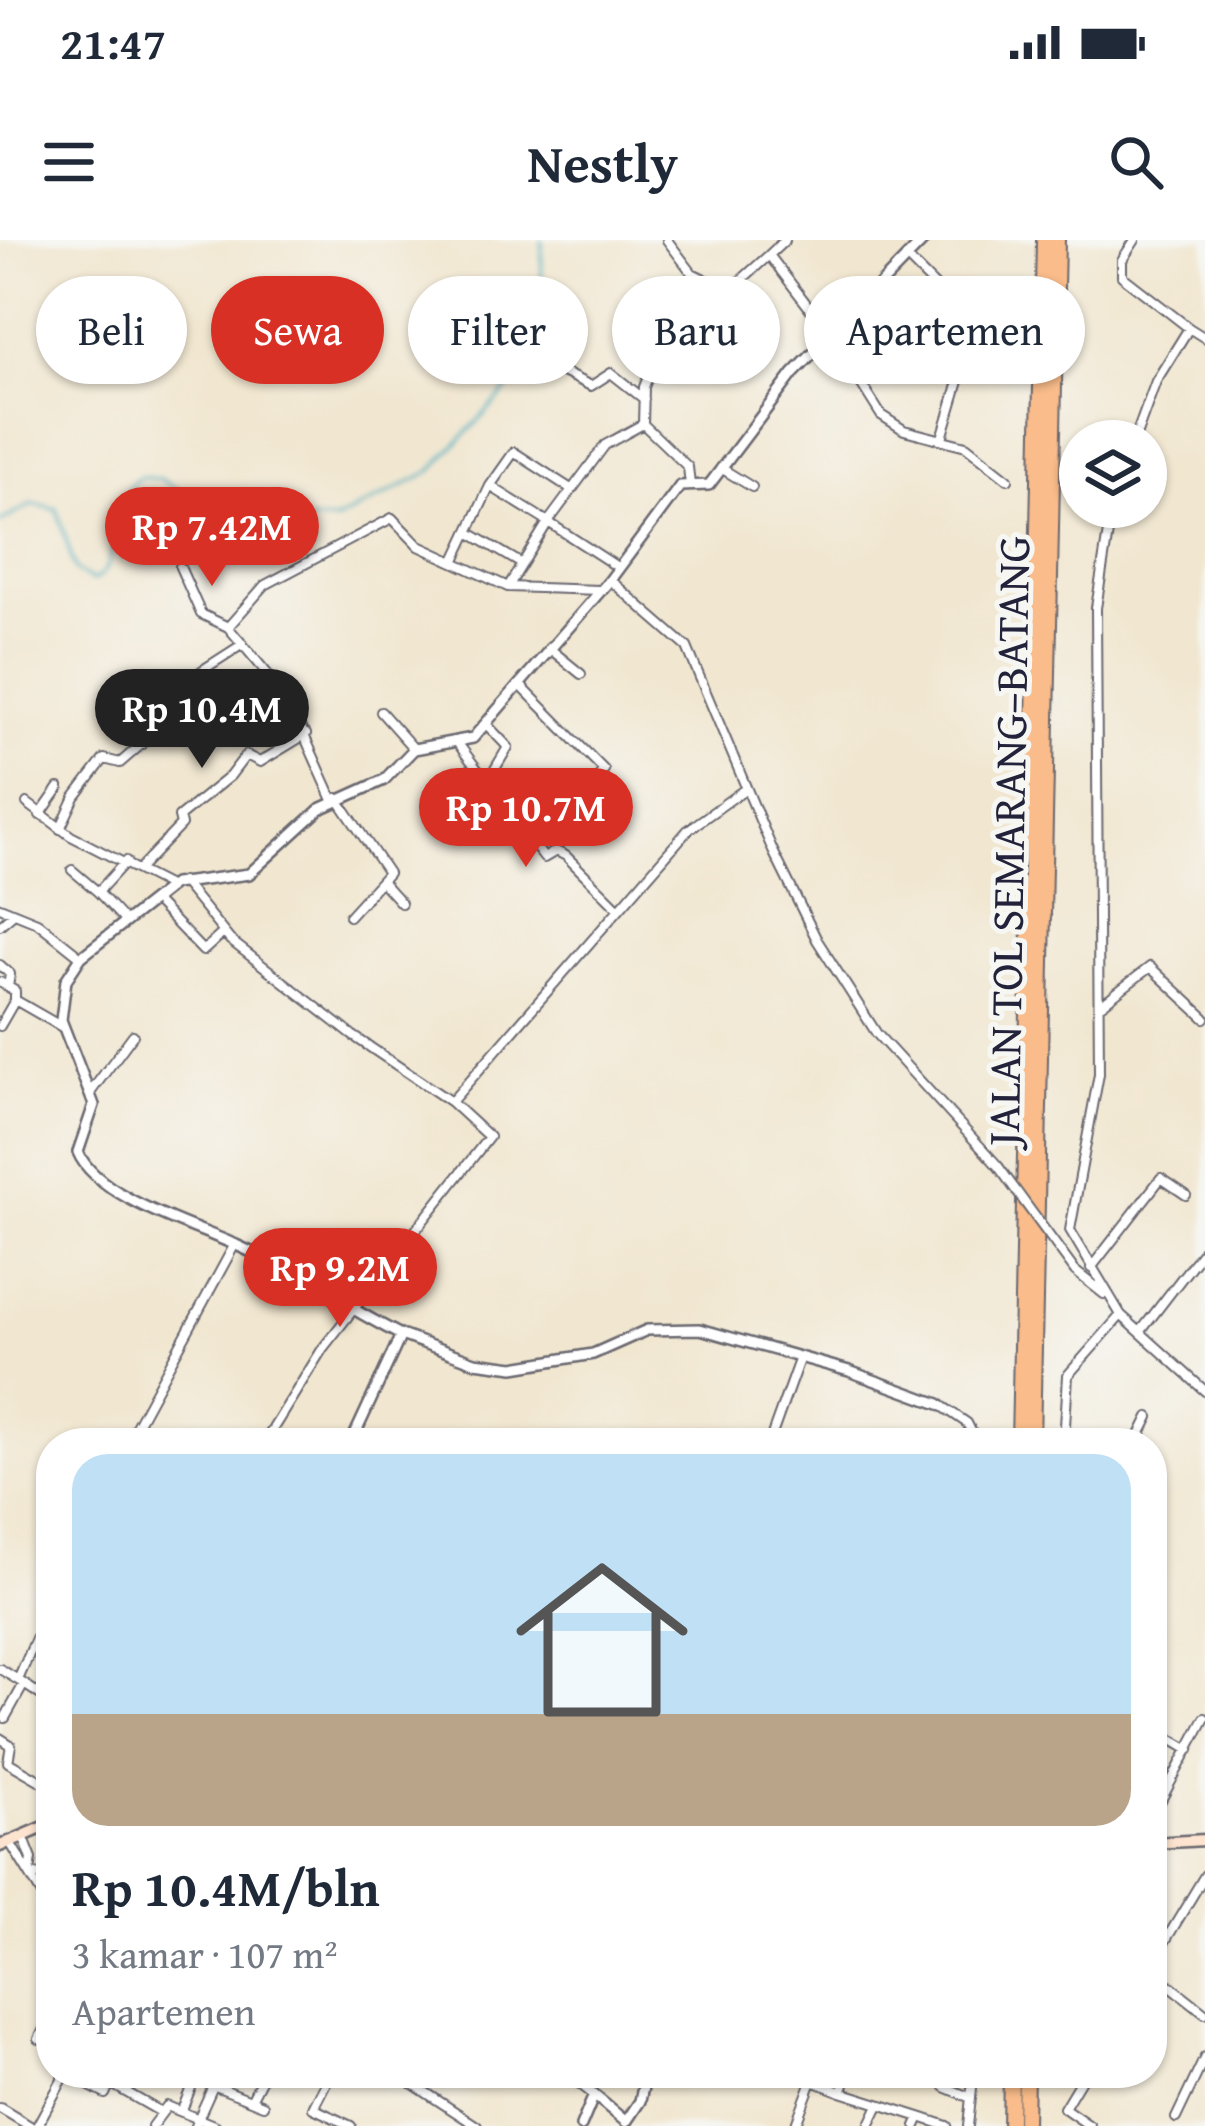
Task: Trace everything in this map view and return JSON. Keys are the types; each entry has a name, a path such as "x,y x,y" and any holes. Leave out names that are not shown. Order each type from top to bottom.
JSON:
{"highway":[{"name":"JALAN TOL SEMARANG–BATANG","path":"1019,1428 1043,240"},
{"name":"JALAN TOL SEMARANG–BATANG","path":"1032,1428 1057,240"},
{"path":"1010,2126 1011,2088"},
{"path":"1025,2126 1026,2088"}],"main road":[{"path":"4,1843 36,1830"},
{"path":"1167,1842 1205,1840"}],"street":[{"path":"667,240 698,276"},
{"path":"750,276 785,240"},
{"path":"888,276 924,240"},
{"path":"1135,240 1122,260 1122,276 1205,338"},
{"path":"770,255 804,300"},
{"path":"906,257 982,333 965,361 942,439"},
{"path":"1142,420 1156,381 1189,328"},
{"path":"804,364 706,486 680,486 610,580 487,724 459,745 414,749 377,784 334,799 249,874 169,886 81,957 66,980 62,1028 94,1113 78,1152 86,1169 184,1227 235,1244 401,1335 475,1362 514,1367 593,1354 647,1330 723,1332 939,1404 970,1428"},
{"path":"583,384 611,373 644,399"},
{"path":"649,384 643,424 688,467 691,485"},
{"path":"861,384 881,415 904,430 966,446 1008,478"},
{"path":"508,587 548,522 605,445 643,424"},
{"path":"454,562 490,486 514,452 571,490"},
{"path":"721,468 752,487"},
{"path":"490,486 619,568"},
{"path":"228,627 265,585 392,518 419,546 508,587 600,590"},
{"path":"1109,528 1096,608 1100,1005 1092,1133 1075,1185 1070,1231 1121,1315 1205,1390"},
{"path":"468,532 522,564"},
{"path":"180,567 201,614 228,627 277,679 334,799 388,872 349,916"},
{"path":"610,580 664,631 683,640 706,684 745,789 817,940 877,1034 998,1166 1075,1271 1105,1295"},
{"path":"59,829 75,797 104,758 120,764 205,689 201,671 243,644"},
{"path":"549,648 581,674"},
{"path":"519,684 604,770 575,805 557,801 526,835"},
{"path":"381,712 414,749"},
{"path":"487,724 508,747 489,778"},
{"path":"140,868 181,825 179,817 230,776 239,760 246,755 260,762 306,734"},
{"path":"459,745 489,778 544,858 556,851 566,856 617,908"},
{"path":"40,815 58,788"},
{"path":"451,1102 688,830 745,789"},
{"path":"27,803 59,829 169,886"},
{"path":"98,892 126,861"},
{"path":"72,870 127,924"},
{"path":"182,881 223,933 352,1035 486,1131 488,1143 323,1348 273,1428"},
{"path":"383,883 401,903"},
{"path":"154,900 202,951 223,933"},
{"path":"0,907 37,922 81,957"},
{"path":"0,926 13,914"},
{"path":"0,965 10,974 4,985 16,993 0,1026"},
{"path":"1100,1005 1150,967 1205,1018"},
{"path":"14,1000 62,1028"},
{"path":"90,1093 133,1035"},
{"path":"1091,1268 1161,1178 1186,1195"},
{"path":"135,1428 235,1244"},
{"path":"1142,1331 1205,1248"},
{"path":"1065,1428 1068,1375 1121,1315"},
{"path":"359,1428 401,1335"},
{"path":"774,1428 800,1357"},
{"path":"1144,1428 1149,1417"},
{"path":"5,1718 36,1644"},
{"path":"0,1669 36,1692"},
{"path":"1167,1790 1205,1718"},
{"path":"1167,1736 1189,1750"},
{"path":"0,1738 11,1745 9,1762 36,1778"},
{"path":"23,1836 32,1859 30,1872"},
{"path":"4,1843 36,1883"},
{"path":"30,1872 36,1873"},
{"path":"1167,1941 1205,1875"},
{"path":"1167,1980 1205,2013"},
{"path":"1176,2118 1205,2057"},
{"path":"0,2108 34,2126 57,2088"},
{"path":"119,2088 159,2110"},
{"path":"182,2110 191,2088"},
{"path":"197,2122 213,2088"},
{"path":"221,2088 263,2105"},
{"path":"251,2100 257,2088"},
{"path":"323,2088 313,2108 351,2126"},
{"path":"420,2088 477,2126"},
{"path":"585,2088 627,2124 642,2088"},
{"path":"795,2126 809,2088"},
{"path":"830,2088 918,2121 947,2126"},
{"path":"841,2092 843,2088"},
{"path":"947,2088 971,2098"},
{"path":"968,2126 972,2088"},
{"path":"1075,2088 1064,2108 1090,2126"},
{"path":"580,2126 594,2095"},
{"path":"869,2126 879,2105"},
{"path":"152,2126 159,2110 170,2106 197,2122 216,2126"}],"waterway":[{"path":"542,240 542,276"},
{"path":"0,522 33,504 57,509 75,570 93,581 110,560 122,500 141,477 162,480 224,519 335,521 431,471 513,384"}]}
